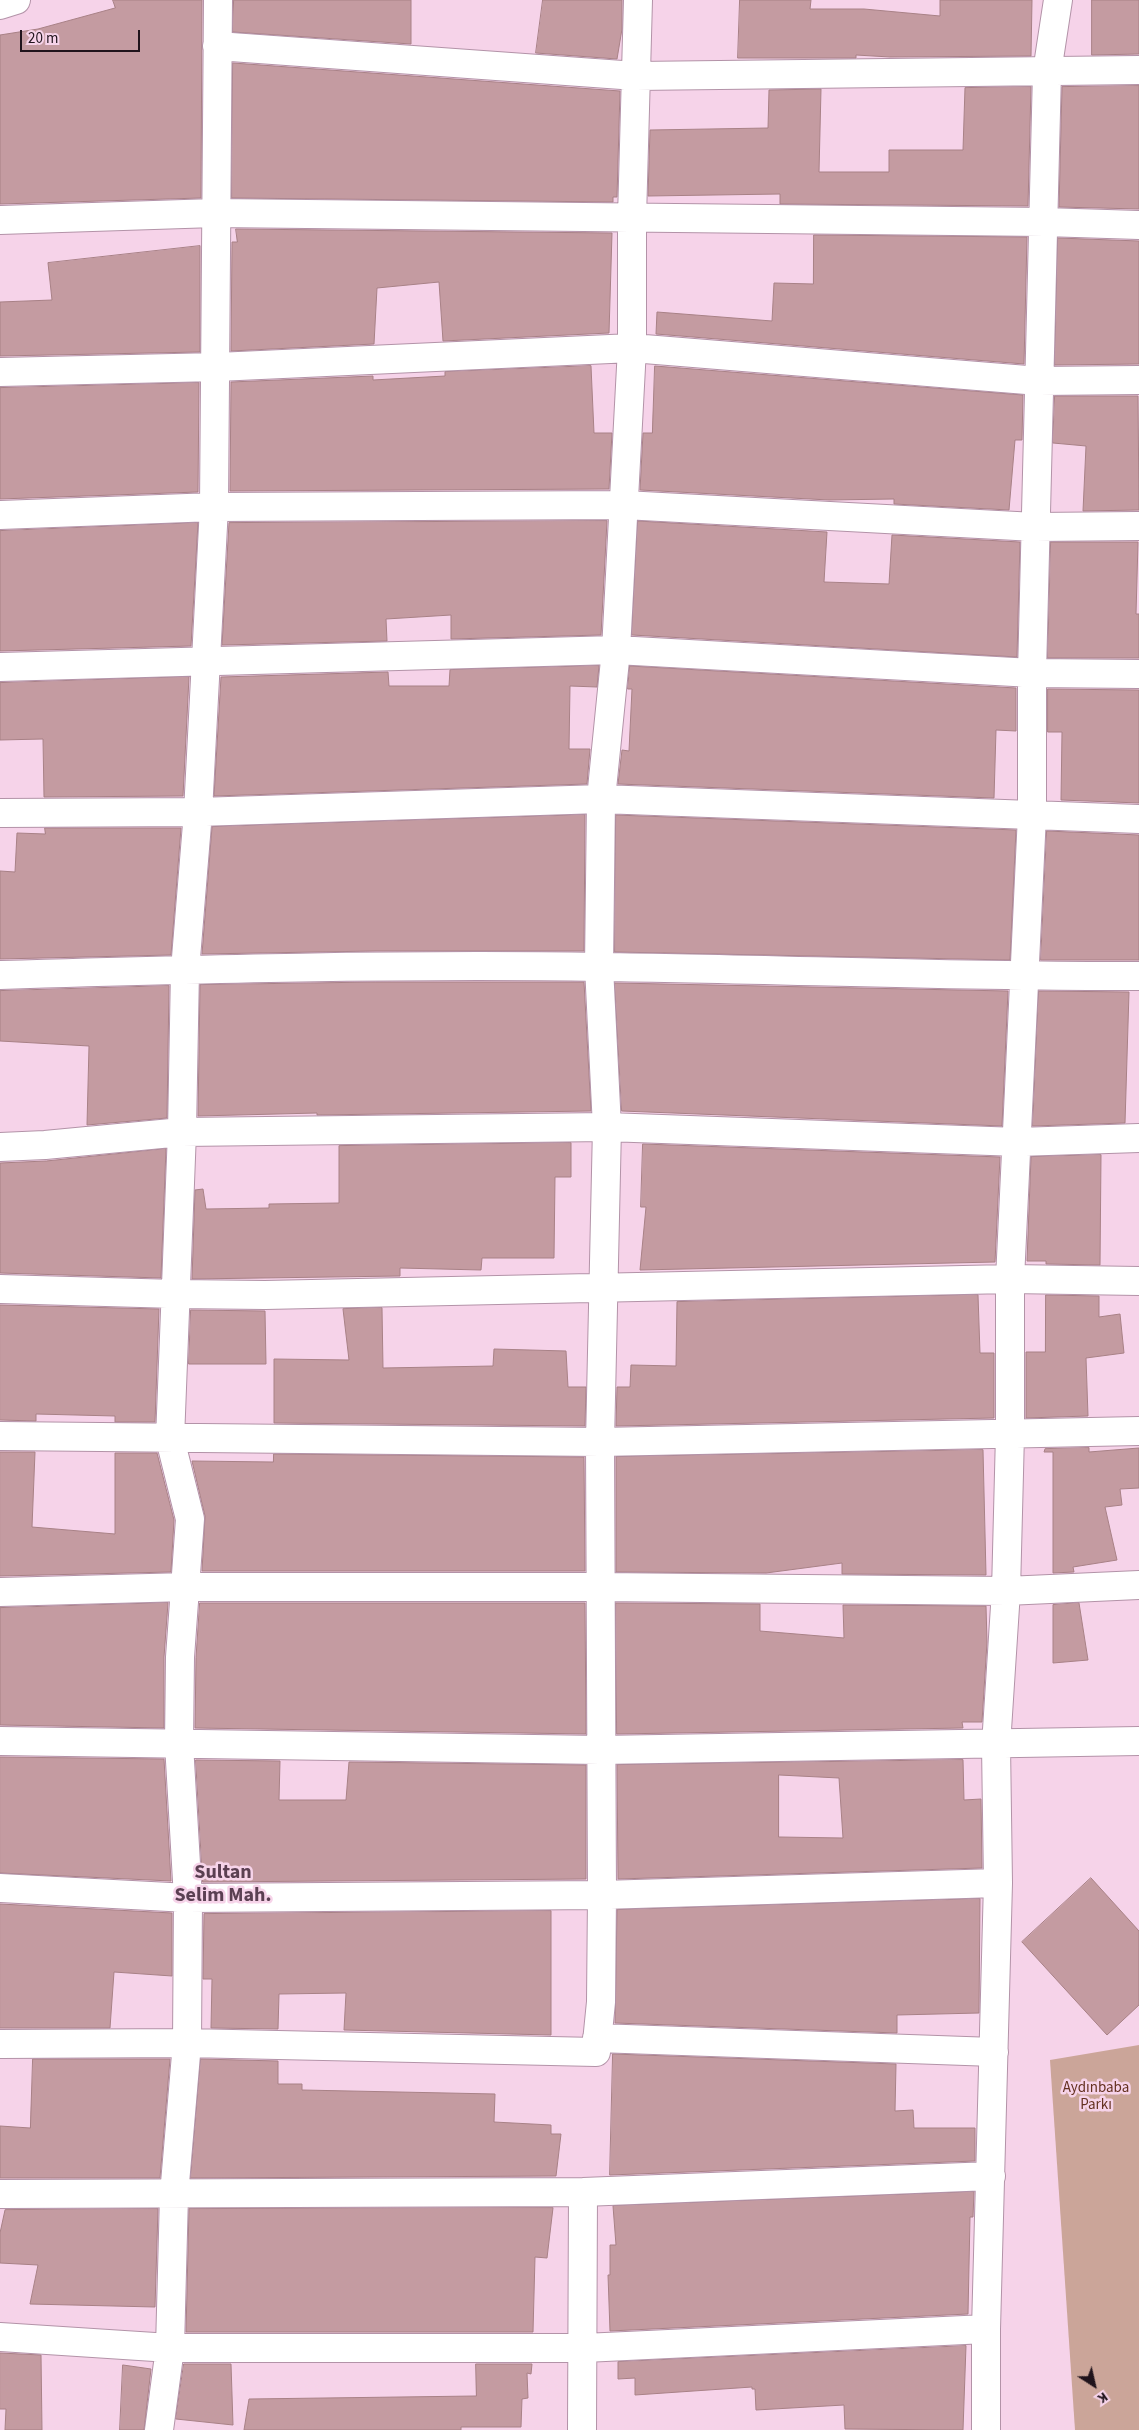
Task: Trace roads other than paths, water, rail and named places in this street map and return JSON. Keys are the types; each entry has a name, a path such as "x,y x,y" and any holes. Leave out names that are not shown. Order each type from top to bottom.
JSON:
{"street":[{"path":"0,5 16,0"},
{"path":"159,2430 170,2348 174,2195 186,2043 188,1898 179,1744 180,1657 187,1587 190,1520 170,1440 182,1132 186,970 198,812 214,507 217,367 215,213 218,0"},
{"path":"0,2044 186,2043 596,2052 601,2002 600,1442 607,1127 599,967 601,799 616,650 632,348 632,218 638,0"},
{"path":"986,2430 986,2329 998,1882 996,1744 1006,1591 1010,1434 1010,1279 1018,1142 1023,976 1032,815 1032,673 1047,72 1058,0"},
{"path":"217,46 636,76 1139,70"},
{"path":"0,220 215,213 1044,222 1139,225"},
{"path":"0,372 217,367 632,348 1039,381 1139,380"},
{"path":"0,515 214,507 624,505 1035,527 1139,526"},
{"path":"0,667 616,650 1032,673 1139,674"},
{"path":"0,813 198,812 601,799 1139,819"},
{"path":"0,975 186,970 599,967 1023,976 1139,976"},
{"path":"0,1147 182,1132 607,1127 1018,1142 1139,1138"},
{"path":"0,1289 265,1295 604,1286 1010,1279 1139,1281"},
{"path":"0,1436 170,1440 600,1442 1139,1431"},
{"path":"0,1592 187,1587 600,1587 1006,1591 1139,1585"},
{"path":"0,1741 600,1750 1139,1741"},
{"path":"0,1888 188,1898 602,1895 998,1882"},
{"path":"597,2038 994,2052"},
{"path":"0,2194 174,2195 583,2192 991,2176"},
{"path":"582,2430 584,2348 583,2192"},
{"path":"0,2337 170,2348 584,2348 986,2329"}],"district":[{"name":"Sultan Selim Mah.","path":"223,1886"}],"park label":[{"name":"Aydınbaba Parkı","path":"1096,2098"}]}
